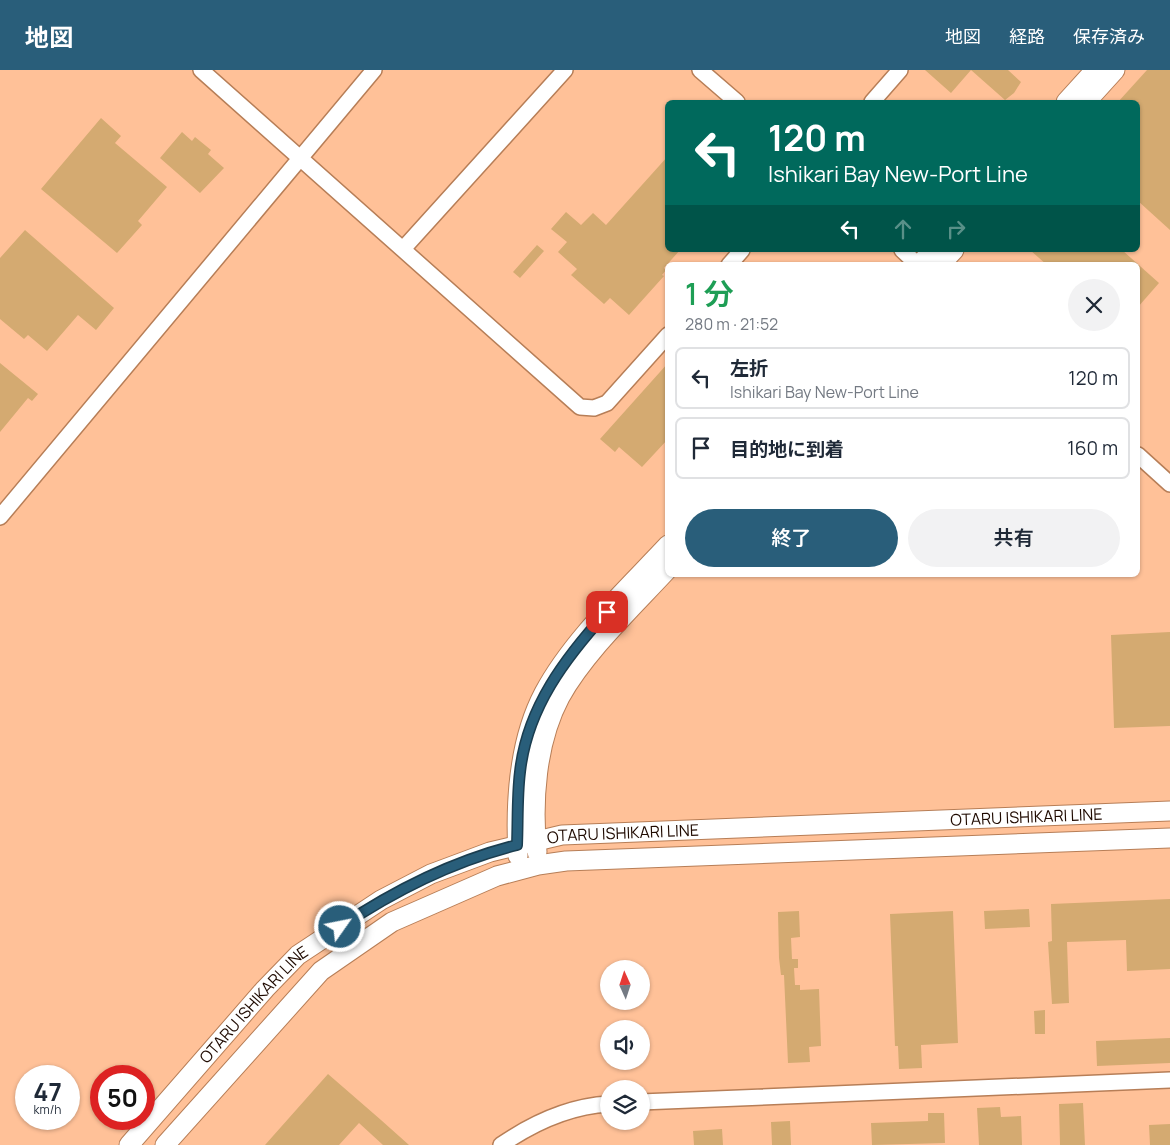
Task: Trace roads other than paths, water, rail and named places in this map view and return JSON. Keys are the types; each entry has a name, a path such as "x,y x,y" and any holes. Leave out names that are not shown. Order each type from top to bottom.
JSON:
{"main road":[{"path":"1068,100 1095,70"},
{"path":"1088,100 1115,70"},
{"path":"922,262 931,252"},
{"path":"943,262 952,252"},
{"path":"519,870 517,845 520,772 526,739 544,694 567,658 582,639 665,548"},
{"path":"538,865 536,840 537,770 545,737 560,698 580,666 665,572"},
{"name":"OTARU ISHIKARI LINE","path":"129,1145 265,989 298,955 381,900 431,874 490,852 562,835 1170,811"},
{"name":"OTARU ISHIKARI LINE","path":"165,1145 321,971 392,922 497,876 538,865 566,861 1170,838"}],"street":[{"path":"201,70 580,407 594,408 606,403 665,337"},
{"path":"0,517 374,70"},
{"path":"403,249 565,70"},
{"path":"700,70 735,100"},
{"path":"874,100 900,70"},
{"path":"732,262 740,252"},
{"path":"904,252 916,262"},
{"path":"1140,457 1170,484"},
{"path":"650,1102 1170,1080"},
{"path":"501,1145 540,1122 558,1114 600,1104"}]}
